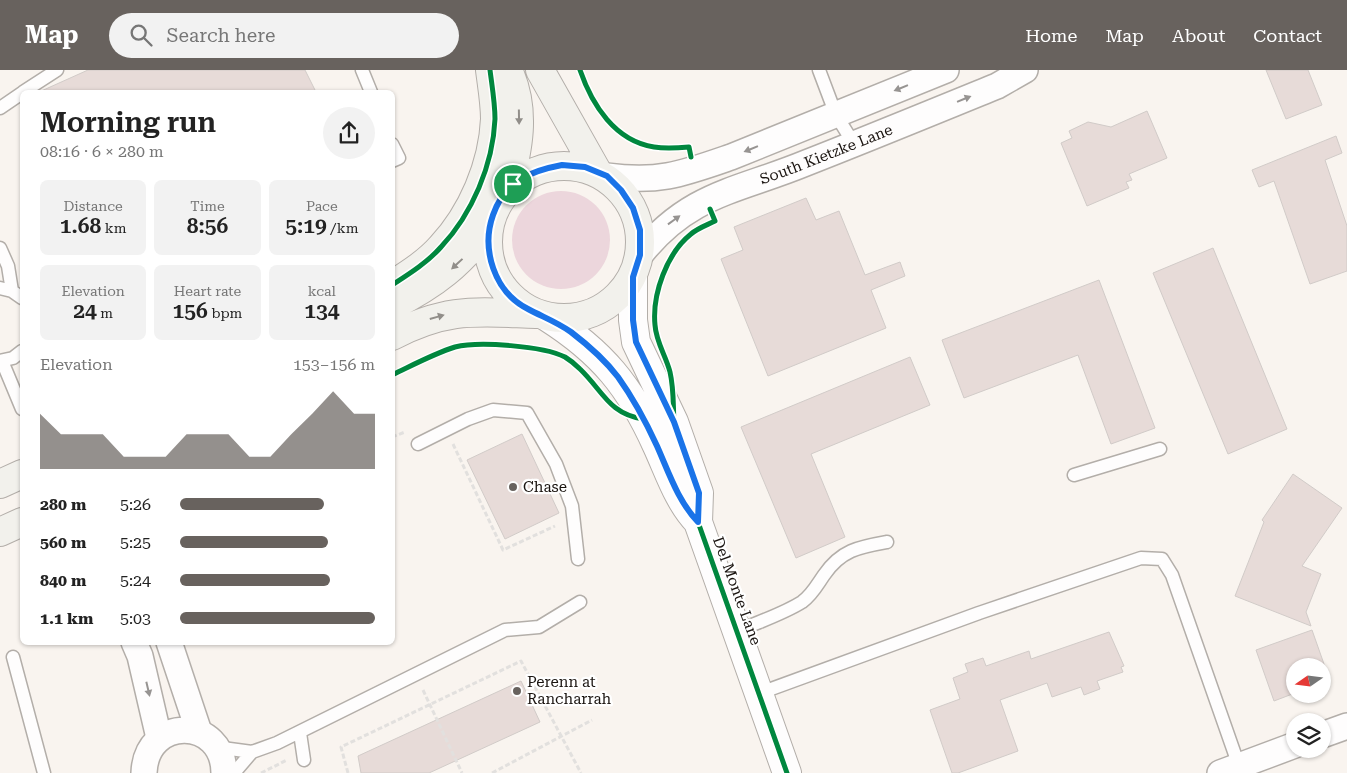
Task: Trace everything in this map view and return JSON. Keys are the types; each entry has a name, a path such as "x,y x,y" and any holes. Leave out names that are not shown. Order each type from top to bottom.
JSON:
{"main road":[{"path":"395,283 419,268 440,248 457,227 472,203 484,174 492,144 495,120 490,70"},
{"path":"507,192 516,159 519,131 517,93 508,70"},
{"path":"395,334 413,325 452,313 472,311 575,318 600,310 617,298 636,266 640,230 633,208 621,190 602,173 540,70"},
{"path":"544,316 527,309 510,297 496,276 488,252 489,227 497,204 513,184 535,170 562,165 602,173"},
{"path":"395,304 442,278 468,254 489,227"},
{"path":"0,484 20,475"},
{"path":"0,532 20,523"}],"street":[{"path":"602,173 636,180 664,178 731,157 946,70"},
{"name":"South Kietzke Lane","path":"636,266 655,236 671,222 716,194 764,179 854,144 997,86 1025,70"},
{"name":"Del Monte Lane","path":"636,266 633,320 636,342 674,422 699,493 698,522 787,773"},
{"name":"Del Monte Lane","path":"544,316 590,348 617,376 644,419 680,498 698,522"},
{"path":"135,645 140,656 159,738"},
{"path":"170,645 207,740 224,763 224,773"},
{"path":"1331,732 1347,726"},
{"path":"139,769 150,749 159,738 171,732 185,729 207,740"},
{"path":"1229,769 1286,748"}],"lane":[{"path":"27,90 57,70"},
{"path":"362,70 370,90"},
{"path":"819,70 836,115 854,144"},
{"path":"0,108 20,95"},
{"path":"0,248 8,266 12,293"},
{"path":"20,353 1,361 20,404"},
{"path":"418,444 493,410 527,413 556,464 572,506 578,559"},
{"path":"1074,475 1160,449"},
{"path":"738,632 801,602 813,593 825,573 841,556 855,548 886,542"},
{"path":"760,694 979,613 1141,558 1162,559 1172,576 1229,769"},
{"path":"234,773 252,752 300,733 505,630 539,626 580,602"},
{"path":"13,657 44,773"},
{"path":"300,733 304,760"},
{"path":"207,740 252,752"}],"path":[{"path":"395,436 408,430"},
{"path":"446,430 502,550 555,526"},
{"path":"348,773 342,747 521,661 582,773"},
{"path":"430,705 462,773"},
{"path":"492,773 592,720"},
{"path":"261,773 288,760"}],"shaded area":[{"path":"551,191 571,191 580,194 596,205 607,221 610,230 610,250 607,259 596,275 580,286 571,289 551,289 534,281 520,267 512,250 512,230 520,213 534,199"}],"building":[{"path":"88,70 305,70 315,90 43,90"},
{"path":"1266,70 1308,70 1322,105 1286,119"},
{"path":"1147,111 1167,158 1129,174 1132,180 1126,182 1129,188 1087,206 1061,143 1072,138 1069,131 1088,122 1111,127"},
{"path":"1336,136 1342,153 1325,160 1347,226 1347,271 1310,284 1274,181 1259,187 1252,170"},
{"path":"806,198 816,220 839,211 865,275 900,262 905,276 871,290 886,328 768,376 721,259 743,250 734,227"},
{"path":"1213,248 1287,429 1228,454 1153,273"},
{"path":"1099,280 1155,428 1111,444 1078,355 964,398 942,340"},
{"path":"910,357 930,405 811,454 845,537 796,558 741,427"},
{"name":"Chase","path":"522,434 559,513 505,539 467,460"},
{"path":"1293,474 1342,508 1302,566 1321,574 1306,612 1311,626 1235,596 1264,522 1262,520"},
{"path":"1312,630 1322,658 1286,658 1286,696 1274,701 1256,650"},
{"path":"1109,632 1124,666 1121,667 1123,672 1097,681 1100,689 1084,695 1081,687 1052,697 1047,683 1000,700 1018,751 958,773 952,773 930,710 960,699 953,678 968,672 965,664 983,658 986,666 1029,651 1031,659"},
{"path":"521,681 540,722 429,773 361,773 358,756"}],"cycle path":[{"path":"395,283 424,263 441,247 462,220 479,188 490,154 495,119 490,70"},
{"path":"580,70 598,108 617,129 640,143 654,147 689,147 691,157"},
{"path":"674,422 670,372 659,343 655,325 656,300 668,263 682,242 700,228 715,221 710,209"},
{"path":"547,317 584,343 599,357 625,388 647,425 679,496 698,522 787,773"},
{"path":"395,374 455,347 479,344 527,347 555,353 567,358 588,377 614,407 631,416 643,419"}],"place":[{"name":"Chase","path":"513,487"},
{"name":"Perenn at Rancharrah","path":"517,691"}],"route":[{"path":"562,165 585,167 607,176 621,190 633,208 640,230 640,255 633,277 633,320 636,342 639,352 656,382 674,422 699,493 700,508 698,522 680,498 644,419 617,376 604,361 571,332 547,317 527,309 510,297 496,276 488,252 489,227 497,204 513,184 535,170 562,165"}]}
